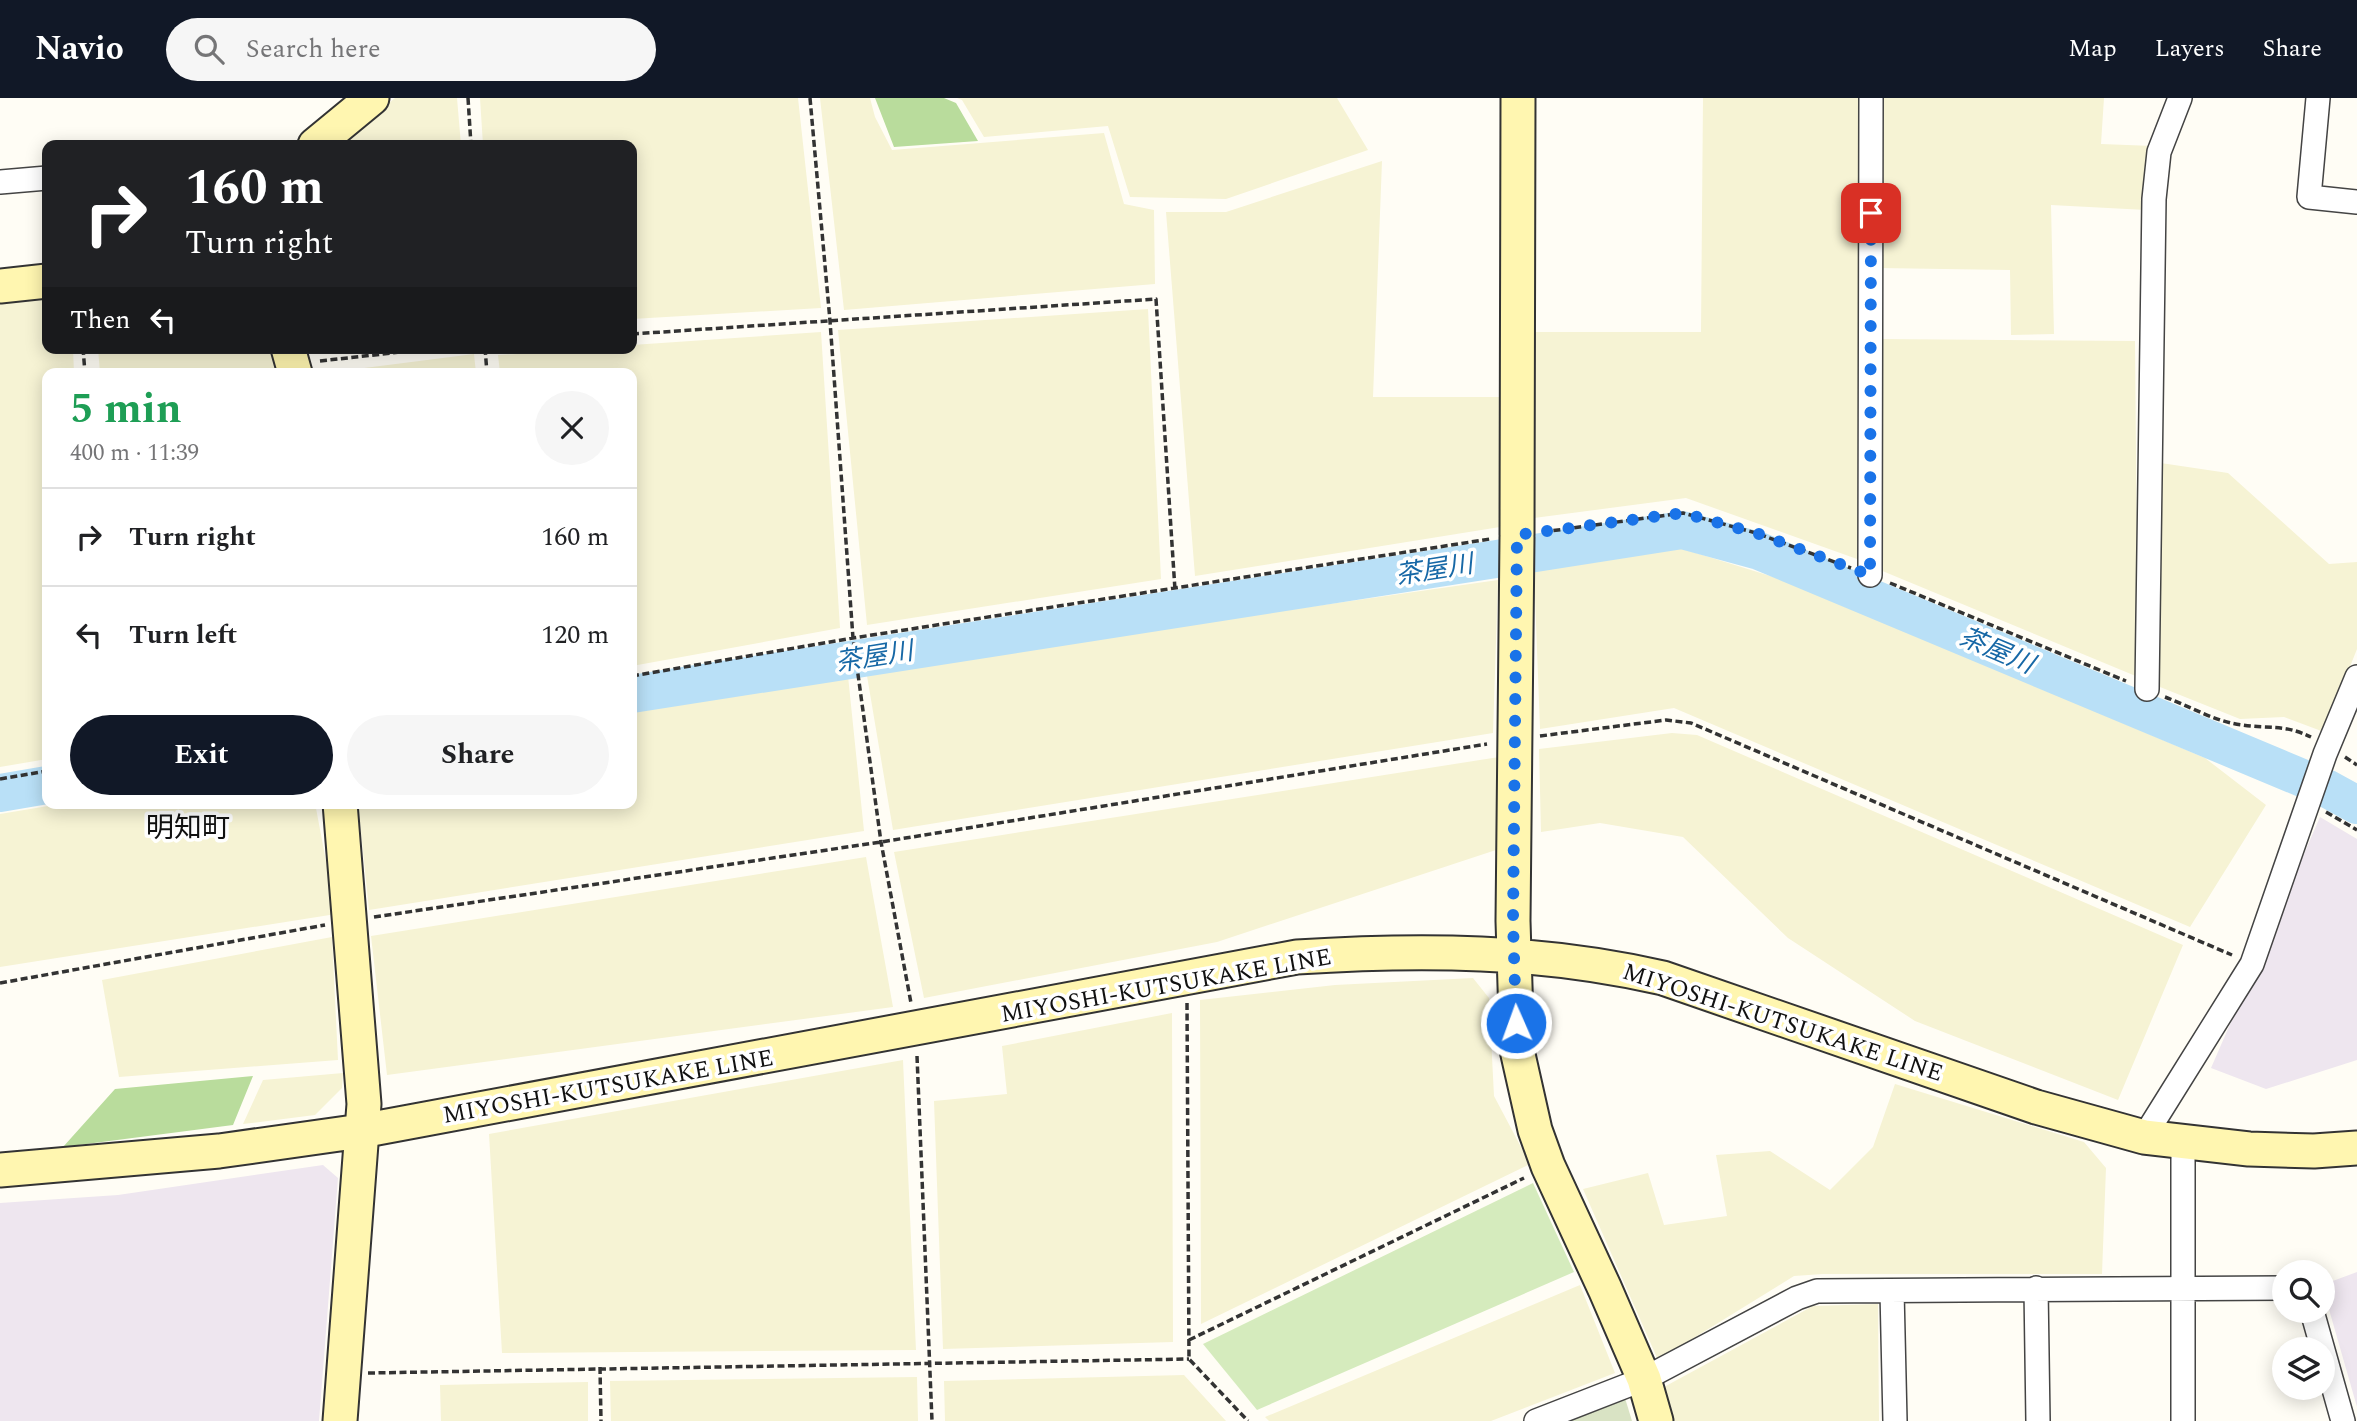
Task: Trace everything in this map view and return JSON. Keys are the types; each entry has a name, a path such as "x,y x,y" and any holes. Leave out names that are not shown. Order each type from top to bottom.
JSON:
{"main road":[{"path":"321,140 372,98"},
{"path":"1518,98 1514,954 1517,1050 1535,1130 1548,1166 1644,1379 1656,1421"},
{"path":"0,286 42,282"},
{"path":"340,1421 363,1104 341,809"},
{"name":"MIYOSHI-KUTSUKAKE LINE","path":"0,1170 219,1150 361,1132 1187,980 1297,957 1368,953 1514,954 1608,965 1663,978 2036,1107 2144,1137 2249,1149 2314,1151 2357,1148"}],"street":[{"path":"1870,575 1871,98"},
{"path":"2147,690 2154,199 2159,152 2180,98"},
{"path":"2318,98 2309,197 2357,202"},
{"path":"0,182 42,178"},
{"path":"2144,1137 2252,964 2327,750 2357,677"},
{"path":"2183,1142 2183,1421"},
{"path":"1536,1421 1644,1379 1797,1298 1817,1291 2182,1286 2272,1288"},
{"path":"2036,1288 2038,1421"},
{"path":"1892,1291 1895,1421"},
{"path":"2315,1323 2343,1421"}],"path":[{"path":"468,98 471,140"},
{"path":"810,98 830,321 853,638 881,842 916,1029 932,1421"},
{"path":"637,334 1156,299 1175,590"},
{"path":"292,362 375,354"},
{"path":"637,675 853,638 1683,513 1756,533 1870,575 2227,722 2242,725 2278,725 2296,730 2327,750"},
{"path":"0,983 351,921 881,842 1515,740 1666,720 1690,723 2252,964"},
{"path":"0,779 42,772"},
{"path":"2310,802 2357,831"},
{"path":"1187,980 1189,1359 1248,1421"},
{"path":"1189,1340 1548,1166"},
{"path":"344,1374 600,1367 1189,1359"},
{"path":"600,1367 601,1421"}],"shaded area":[{"path":"395,98 457,98 461,140 344,140"},
{"path":"480,98 798,98 821,308 637,319 637,140 483,140"},
{"path":"820,98 870,98 875,117 892,150 1104,133 1124,204 1154,210 1155,284 844,310"},
{"path":"957,98 1337,98 1368,150 1226,199 1130,197 1108,126 984,137 962,100"},
{"path":"1703,98 1860,98 1857,559 1686,498 1534,518 1536,332 1701,332"},
{"path":"1878,98 2104,98 2101,144 2153,146 2146,210 2051,205 2054,334 2011,335 2010,270 1879,268"},
{"path":"1382,161 1373,397 1504,397 1500,527 1195,576 1166,212 1226,212"},
{"path":"42,296 42,354 73,354 74,368 42,368 42,760 0,767 0,300"},
{"path":"1148,309 1161,579 867,625 838,330"},
{"path":"821,332 840,628 637,665 637,368 499,368 498,355 637,354 637,345"},
{"path":"1880,339 2135,341 2138,677 1880,570"},
{"path":"98,354 276,354 280,368 100,368"},
{"path":"474,354 475,368 364,368"},
{"path":"2154,462 2228,473 2329,564 2357,562 2357,649 2324,732 2284,717 2240,719 2155,685"},
{"path":"1680,548 1799,585 2205,758 2266,805 2190,927 1674,708 1540,729 1534,570"},
{"path":"1498,580 1493,733 893,830 866,670"},
{"path":"848,676 864,831 369,910 359,809 637,809 637,711"},
{"path":"1672,733 1697,735 2183,945 2118,1100 1915,1021 1788,938 1683,837 1600,823 1541,832 1539,749"},
{"path":"1499,757 1496,850 1217,942 924,998 894,852"},
{"path":"42,807 316,809 336,914 0,967 0,814"},
{"path":"2320,817 2357,839 2357,1060 2266,1089 2211,1068"},
{"path":"866,857 893,1007 387,1075 371,936"},
{"path":"332,937 338,1060 119,1077 102,980"},
{"path":"1473,978 1489,998 1494,1096 1530,1164 1201,1324 1200,1000 1335,985"},
{"path":"1172,1013 1173,1342 943,1349 934,1101 1007,1094 1002,1046"},
{"path":"903,1060 916,1350 502,1353 489,1134"},
{"path":"343,1073 342,1088 315,1115 243,1124 263,1080"},
{"path":"1895,1084 2084,1142 2106,1168 2102,1274 1794,1276 1658,1360 1583,1189 1648,1173 1664,1225 1727,1216 1716,1155 1770,1151 1830,1190 1873,1147"},
{"path":"323,1165 338,1178 319,1421 0,1421 0,1203 118,1195"},
{"path":"2357,1272 2357,1407 2333,1323 2335,1280"},
{"path":"1580,1285 1615,1373 1491,1421 1269,1421 1265,1417"},
{"path":"1878,1304 1879,1421 1674,1421 1664,1387 1813,1306"},
{"path":"1184,1375 1226,1421 945,1421 944,1381"},
{"path":"917,1377 918,1421 611,1421 610,1381"},
{"path":"588,1382 588,1421 441,1421 440,1385"}],"green space":[{"path":"875,98 944,98 956,103 978,141 894,147"},
{"path":"253,1076 233,1125 63,1147 115,1089"},
{"path":"1533,1183 1574,1272 1257,1410 1203,1344"},
{"path":"1625,1398 1632,1421 1562,1421"}],"waterway":[{"name":"茶屋川","path":"637,693 1682,530 1759,551 2326,788 2357,805"},
{"name":"茶屋川","path":"0,793 42,786"}],"district":[{"name":"明知町","path":"188,827"}],"route":[{"path":"1516,1023 1513,921 1517,535 1683,513 1756,533 1870,575 1871,213"}]}
